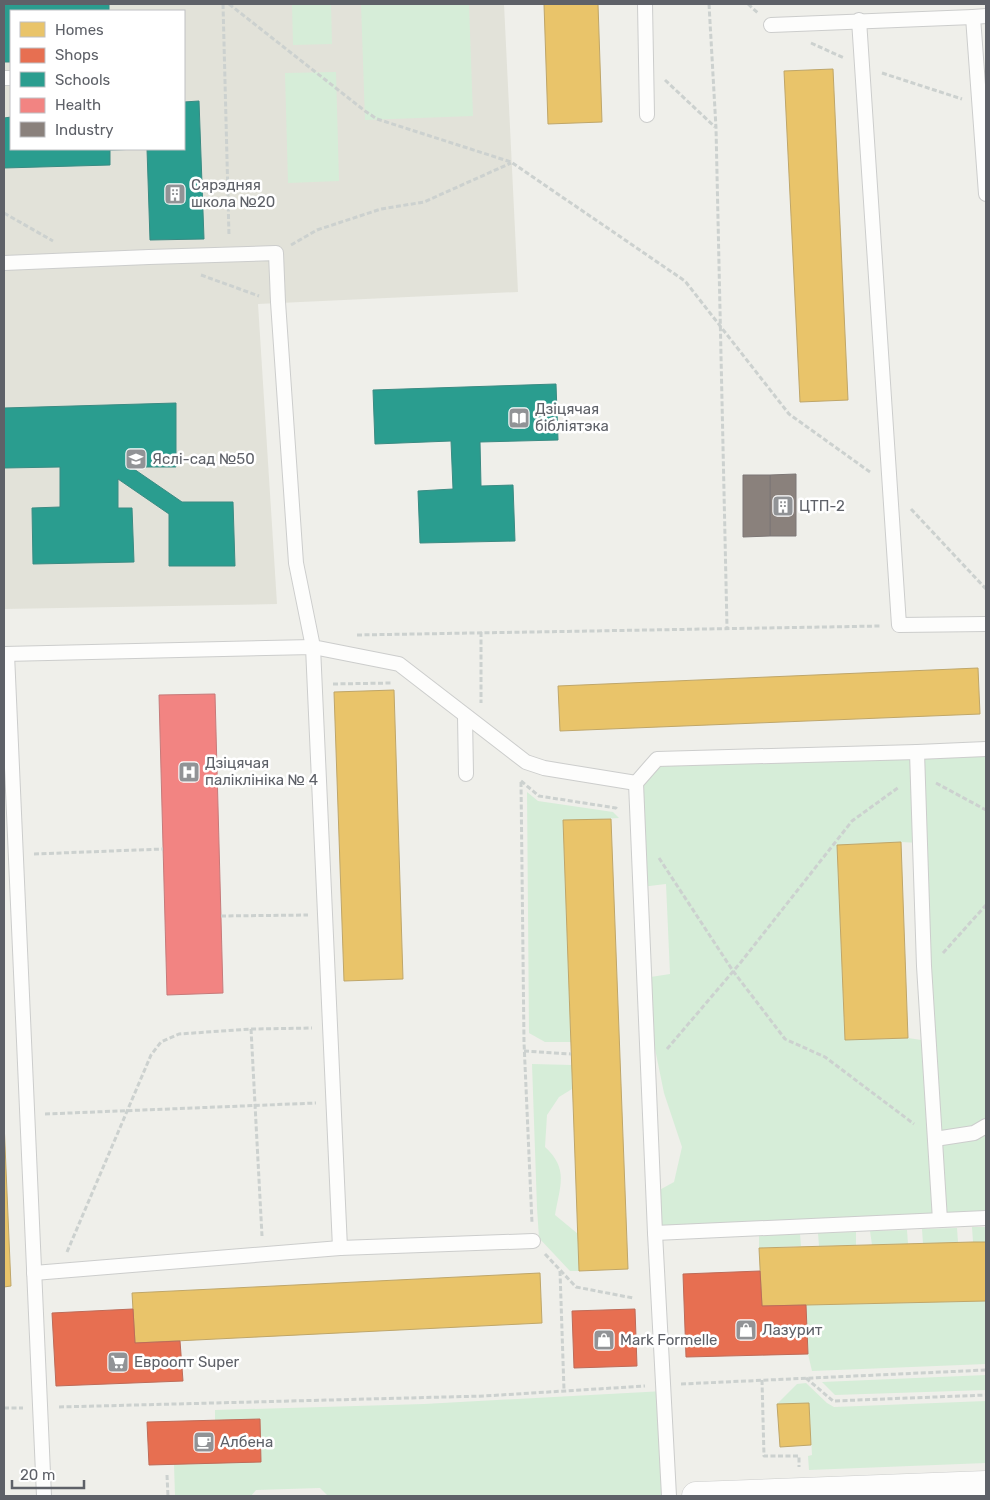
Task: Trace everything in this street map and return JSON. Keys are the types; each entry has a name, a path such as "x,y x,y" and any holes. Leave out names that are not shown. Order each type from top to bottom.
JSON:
{"main road":[{"path":"696,1496 800,1492 856,1493 986,1485"}],"lane":[{"path":"645,4 647,115"},
{"path":"770,25 980,16 986,194"},
{"path":"859,20 899,625 986,624"},
{"path":"4,263 276,253 296,563 312,641 340,1248"},
{"path":"44,1496 16,854 8,790 5,654 312,641 399,664 526,762 544,768 636,782"},
{"path":"465,716 466,774"},
{"path":"670,1496 655,1232 636,782 657,759 986,749"},
{"path":"917,752 924,974 940,1220"},
{"path":"935,1139 974,1133 986,1126"},
{"path":"655,1232 986,1218"},
{"path":"34,1273 340,1248 533,1241"}],"path":[{"path":"223,4 229,254"},
{"path":"229,4 364,111 377,119 512,162 685,281 789,414 890,486 986,589"},
{"path":"709,4 716,128 726,628"},
{"path":"646,63 716,128"},
{"path":"276,253 317,230 381,209 424,202 512,162"},
{"path":"4,213 87,260"},
{"path":"195,273 278,302"},
{"path":"312,641 481,632 899,625"},
{"path":"481,632 481,710"},
{"path":"648,1071 733,971 852,821 918,774 986,810"},
{"path":"521,781 524,1051 533,1241 576,1287 633,1298"},
{"path":"638,825 733,971 785,1039 825,1057 935,1139"},
{"path":"16,854 163,849"},
{"path":"924,974 986,905"},
{"path":"221,916 325,915"},
{"path":"60,1271 150,1055 161,1042 179,1034 252,1029 330,1028"},
{"path":"252,1029 263,1254"},
{"path":"524,1051 571,1054"},
{"path":"27,1114 334,1103"},
{"path":"560,1270 564,1390"},
{"path":"4,1408 484,1396 564,1390 986,1370"},
{"path":"806,1378 833,1401 986,1395"},
{"path":"762,1380 764,1456 799,1456 800,1492"},
{"path":"167,1475 168,1496"}],"shaded area":[{"path":"4,4 504,4 518,292 258,304 277,604 4,609"}],"green space":[{"path":"292,4 331,4 332,44 293,45"},
{"path":"361,4 469,4 473,116 365,120"},
{"path":"336,72 339,181 288,183 285,73"},
{"path":"986,749 986,1218 655,1233 654,1193 674,1182 682,1147 664,1093 645,1000 644,978 670,974 666,884 641,887 636,783 657,759","holes":["920,843 928,1041 908,1038 845,1040 837,845"]},
{"path":"527,792 538,801 613,812 619,818 563,821 571,1042 545,1042 529,1033"},
{"path":"532,1064 572,1065 572,1089 559,1097 547,1115 545,1147 553,1155 560,1171 560,1187 555,1215 578,1234 579,1271 570,1271 539,1238"},
{"path":"972,1227 986,1227 986,1242 973,1242"},
{"path":"957,1228 958,1242 923,1244 922,1229"},
{"path":"907,1230 908,1244 872,1245 870,1231"},
{"path":"856,1232 856,1245 819,1246 818,1233"},
{"path":"800,1234 801,1246 759,1248 759,1236"},
{"path":"986,1301 986,1364 812,1371 808,1354 806,1305"},
{"path":"986,1375 986,1390 835,1395 822,1382"},
{"path":"806,1383 827,1403 834,1407 986,1401 986,1463 809,1470 808,1456 812,1455 809,1403 777,1404 797,1384"},
{"path":"664,1391 669,1496 328,1496 320,1488 256,1490 251,1496 175,1496 174,1464 261,1462 259,1419 215,1420 215,1410 424,1404"}],"building: Homes":[{"path":"544,4 598,4 602,122 548,124"},
{"path":"833,69 848,400 800,402 784,71"},
{"path":"978,668 980,714 560,731 558,686"},
{"path":"394,690 403,979 344,981 334,692"},
{"path":"611,819 628,1269 579,1271 563,820"},
{"path":"901,842 908,1038 845,1040 837,845"},
{"path":"4,1122 11,1286 4,1287"},
{"path":"986,1242 986,1301 762,1306 759,1248"},
{"path":"540,1273 542,1323 135,1343 132,1293"},
{"path":"809,1403 811,1445 780,1447 777,1404"}],"building: Shops":[{"name":"Лазурит","path":"760,1271 762,1306 806,1305 808,1354 686,1357 683,1274"},
{"name":"Евроопт Super","path":"133,1309 135,1343 180,1341 183,1381 56,1386 52,1313"},
{"path":"635,1309 637,1366 574,1368 572,1311"},
{"name":"Албена","path":"260,1419 261,1462 149,1465 147,1422"}],"building: Schools":[{"path":"4,4 109,4 109,10 10,10 10,62 4,62"},
{"name":"Сярэдняя школа №20","path":"199,101 204,239 150,240 147,150 185,150 185,102"},
{"path":"10,117 10,150 110,150 110,165 4,168 4,118"},
{"path":"556,384 558,440 480,442 481,486 513,485 515,541 420,543 418,491 453,489 451,441 375,444 373,390"},
{"path":"176,403 176,467 131,467 182,502 233,502 235,566 169,566 169,514 118,479 118,508 132,508 134,562 33,564 32,508 60,507 60,467 4,468 4,408"}],"building: Health":[{"name":"Дзіцячая паліклініка № 4","path":"215,694 223,993 167,995 159,695"}],"building: Industry":[{"name":"ЦТП-2","path":"796,474 796,536 770,536 770,475"},
{"path":"743,475 770,475 770,536 743,537"}],"place":[{"name":"Сярэдняя школа №20","path":"175,194"},
{"name":"Дзіцячая бібліятэка","path":"519,418"},
{"name":"Яслі-сад №50","path":"136,459"},
{"name":"ЦТП-2","path":"783,506"},
{"name":"Дзіцячая паліклініка № 4","path":"189,772"},
{"name":"Лазурит","path":"746,1330"},
{"name":"Mark Formelle","path":"604,1340"},
{"name":"Евроопт Super","path":"118,1362"},
{"name":"Албена","path":"204,1442"}]}
